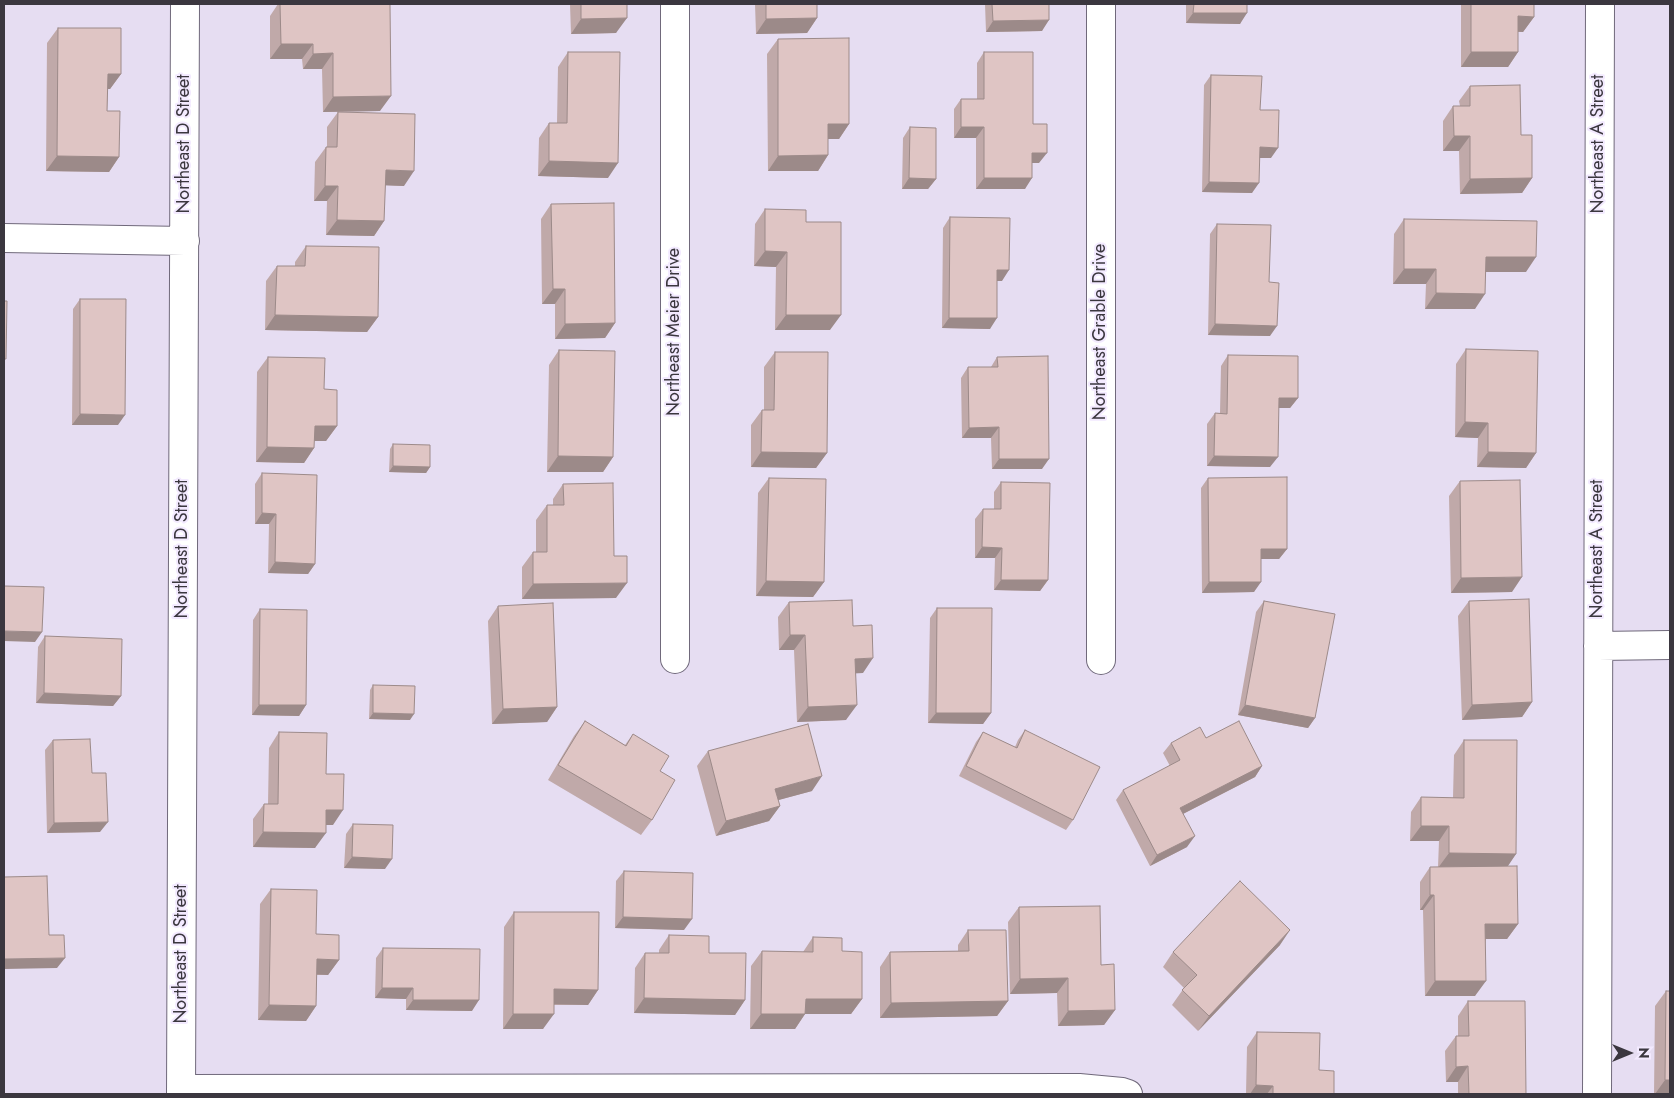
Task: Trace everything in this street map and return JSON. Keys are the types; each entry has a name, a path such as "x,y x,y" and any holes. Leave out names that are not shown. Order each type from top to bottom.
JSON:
{"street":[{"name":"Northeast D Street","path":"181,1092 185,4"},
{"name":"Northeast Meier Drive","path":"675,4 675,660"},
{"name":"Northeast Grable Drive","path":"1101,4 1101,660"},
{"name":"Northeast A Street","path":"1597,1094 1600,4"},
{"path":"4,238 185,241"},
{"path":"1598,646 1670,645"},
{"path":"181,1092 1079,1088 1128,1094"}],"building":[{"path":"280,4 390,4 391,96 333,97 333,53 313,54 313,44 281,44"},
{"path":"581,4 627,4 627,18 581,19"},
{"path":"766,4 817,4 817,18 766,19"},
{"path":"992,4 1049,4 1049,20 993,21"},
{"path":"1194,4 1247,4 1247,13 1193,13"},
{"path":"1471,4 1534,4 1534,17 1518,16 1518,52 1471,52"},
{"path":"58,28 121,28 121,74 108,74 107,111 120,111 119,157 57,156"},
{"path":"849,38 849,124 828,124 828,155 778,156 778,39"},
{"path":"568,52 620,52 618,163 549,161 549,123 567,123"},
{"path":"984,52 1033,52 1033,124 1047,124 1047,153 1032,153 1032,178 984,178 984,127 961,127 961,99 984,99"},
{"path":"1211,75 1262,76 1260,110 1279,110 1278,148 1260,147 1259,183 1209,182"},
{"path":"1520,85 1521,135 1532,135 1532,178 1470,179 1470,136 1454,136 1453,106 1470,106 1470,86"},
{"path":"338,112 415,114 414,171 386,170 384,221 337,220 338,186 325,186 326,147 337,147"},
{"path":"910,127 936,128 936,179 909,178"},
{"path":"614,203 615,323 565,324 565,289 553,289 551,204"},
{"path":"765,209 806,210 806,222 841,222 841,315 786,315 787,252 765,251"},
{"path":"950,217 1010,218 1009,270 997,270 997,318 949,318"},
{"path":"1404,219 1537,221 1536,257 1486,257 1485,294 1436,293 1436,269 1404,269"},
{"path":"1217,224 1271,225 1269,282 1279,283 1277,326 1215,324"},
{"path":"306,246 379,247 378,317 275,315 277,266 305,266"},
{"path":"80,299 126,299 125,415 80,414"},
{"path":"4,301 7,301 6,359 4,359"},
{"path":"1466,349 1538,351 1536,453 1488,452 1488,423 1465,422"},
{"path":"559,350 615,351 613,457 558,456"},
{"path":"775,352 828,352 827,453 761,452 762,410 774,410"},
{"path":"1228,355 1298,356 1298,398 1279,398 1278,457 1214,456 1215,413 1227,414"},
{"path":"1048,356 1049,459 999,459 999,427 969,428 968,367 998,367 997,357"},
{"path":"268,357 325,358 324,389 337,390 337,426 315,426 314,448 267,447"},
{"path":"393,444 430,445 430,467 393,466"},
{"path":"262,473 317,475 315,564 275,562 276,514 262,513"},
{"path":"1287,477 1287,549 1261,549 1261,582 1209,582 1208,478"},
{"path":"769,478 826,479 824,582 766,581"},
{"path":"1520,480 1522,577 1461,578 1460,481"},
{"path":"1001,482 1050,483 1048,580 1001,580 1002,548 982,547 983,509 1001,509"},
{"path":"613,483 614,556 627,556 627,583 533,584 533,552 547,552 547,505 564,505 563,484"},
{"path":"4,586 44,587 42,632 4,631"},
{"path":"1529,599 1532,702 1472,705 1469,601"},
{"path":"852,600 853,626 872,625 873,658 855,659 857,705 808,707 805,635 790,635 789,602"},
{"path":"1264,601 1335,614 1315,718 1245,705"},
{"path":"553,603 557,707 503,709 498,606"},
{"path":"937,608 992,608 991,713 936,713"},
{"path":"260,609 307,610 306,705 259,705"},
{"path":"45,636 122,639 121,696 44,693"},
{"path":"373,685 415,686 414,714 373,713"},
{"path":"585,721 626,746 633,734 669,756 660,771 675,780 652,820 558,765"},
{"path":"1239,721 1262,766 1180,808 1195,836 1157,855 1123,790 1180,760 1171,743 1200,727 1206,738"},
{"path":"808,724 822,776 775,789 780,806 726,821 708,751"},
{"path":"1025,730 1100,767 1073,820 966,766 983,732 1017,748"},
{"path":"279,732 327,733 326,774 344,774 343,810 326,810 326,833 263,832 264,804 278,804"},
{"path":"90,739 92,773 106,773 108,822 54,823 53,740"},
{"path":"1464,740 1517,740 1516,854 1449,853 1449,826 1421,826 1421,797 1464,798"},
{"path":"353,824 393,825 392,859 352,857"},
{"path":"1517,866 1518,924 1485,924 1486,981 1435,981 1434,895 1430,895 1430,867"},
{"path":"624,871 693,873 692,919 623,917"},
{"path":"47,876 49,935 64,935 65,958 4,959 4,877"},
{"path":"1240,881 1290,930 1209,1016 1182,990 1197,975 1173,952"},
{"path":"271,889 317,890 316,934 339,935 339,960 317,959 316,1006 269,1005"},
{"path":"1100,906 1101,965 1114,964 1115,1010 1068,1011 1068,978 1020,979 1019,907"},
{"path":"514,912 599,912 598,990 554,989 554,1014 513,1014"},
{"path":"968,930 1006,930 1008,1001 891,1003 890,952 969,951"},
{"path":"669,935 709,936 709,953 746,953 745,1000 644,998 645,953 669,953"},
{"path":"813,937 842,938 842,951 862,952 862,999 806,999 805,1014 761,1014 762,951 813,952"},
{"path":"383,948 480,949 479,1000 413,1000 413,988 382,988"},
{"path":"1666,991 1670,991 1670,1080 1665,1080"},
{"path":"1468,1001 1525,1001 1526,1094 1469,1094 1468,1066 1456,1067 1456,1036 1469,1036"},
{"path":"1257,1032 1320,1033 1319,1070 1334,1071 1334,1094 1273,1094 1273,1086 1256,1085"}]}
